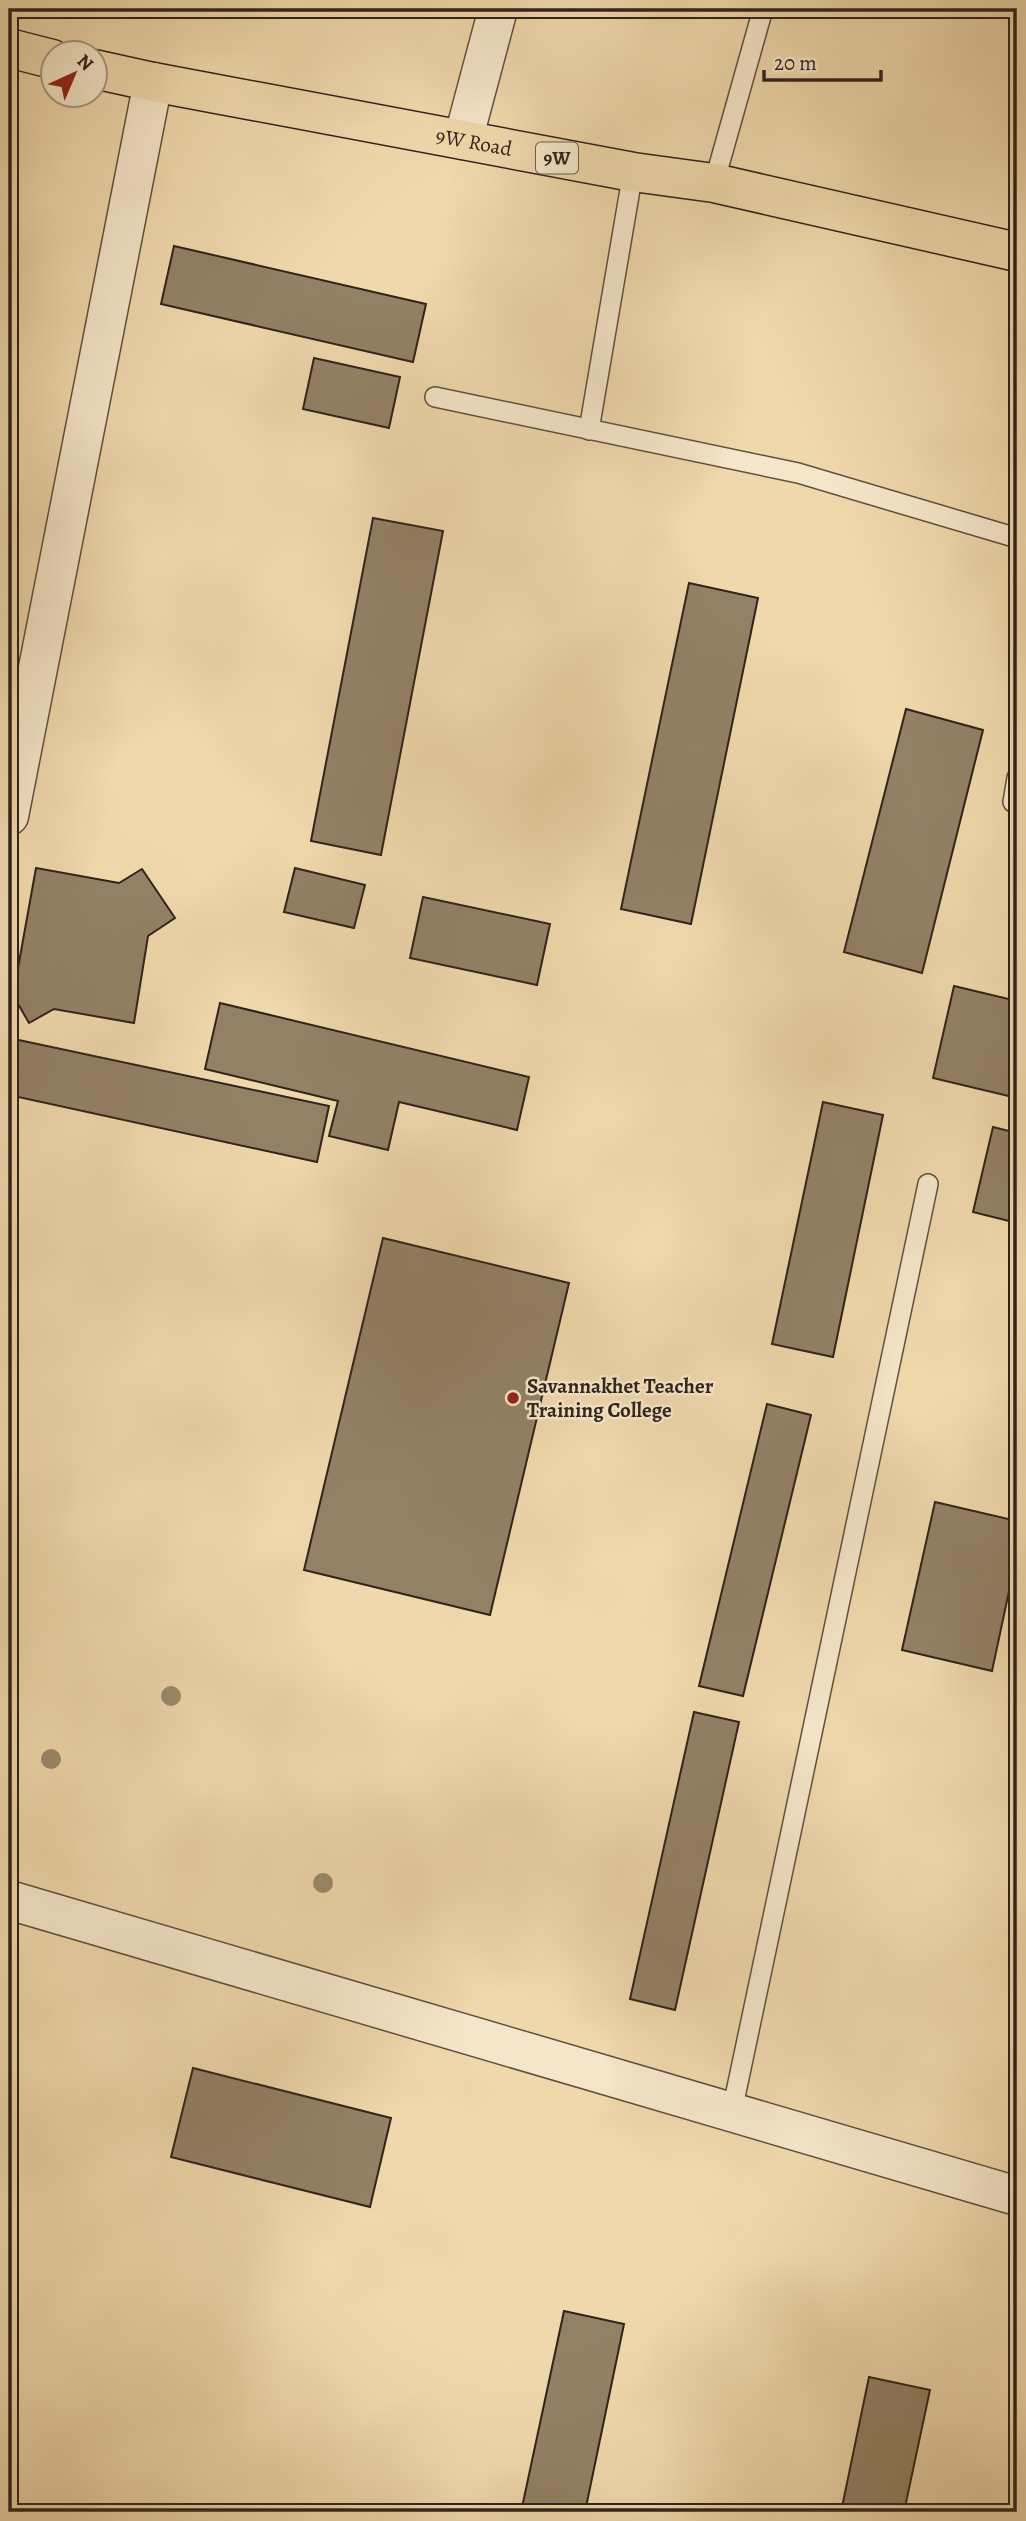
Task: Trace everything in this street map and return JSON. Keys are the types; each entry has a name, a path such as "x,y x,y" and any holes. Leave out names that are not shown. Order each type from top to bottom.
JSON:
{"highway":[{"path":"9,48 38,55"},
{"name":"9W Road","path":"108,72 633,172 714,183 1017,253"}],"street":[{"path":"463,139 498,9"},
{"path":"9,816 153,82"},
{"path":"9,1900 1017,2196"}],"lane":[{"path":"714,183 762,9"},
{"path":"590,430 633,172"},
{"path":"435,397 798,473 1017,538"},
{"path":"1013,802 1017,778"},
{"path":"732,2111 928,1184"}],"building":[{"path":"375,9 414,9 412,17"},
{"path":"174,246 426,304 413,362 161,304"},
{"path":"314,358 400,377 389,428 303,409"},
{"path":"373,518 443,531 381,855 311,841"},
{"path":"689,583 758,598 691,924 621,909"},
{"path":"906,709 983,730 922,973 844,952"},
{"path":"36,868 119,883 142,869 175,918 148,936 134,1023 54,1009 29,1023 9,988 9,973 18,968"},
{"path":"295,868 365,885 354,928 284,912"},
{"path":"423,897 550,924 537,985 410,958"},
{"path":"954,986 1017,1001 1017,1098 933,1078"},
{"path":"220,1003 529,1077 517,1130 399,1102 388,1150 329,1136 338,1101 205,1069"},
{"path":"14,1039 329,1106 317,1162 9,1095 9,1063"},
{"path":"823,1102 883,1115 833,1357 772,1344"},
{"path":"993,1127 1017,1133 1017,1223 973,1212"},
{"path":"383,1238 569,1283 490,1615 304,1570"},
{"path":"767,1404 811,1415 743,1696 699,1686"},
{"path":"935,1502 1017,1521 1017,1554 992,1671 902,1650"},
{"path":"694,1712 739,1722 675,2010 630,1999"},
{"path":"193,2068 391,2118 370,2207 171,2157"},
{"path":"564,2311 624,2324 585,2512 521,2512"},
{"path":"869,2377 930,2390 904,2512 841,2512"}],"place":[{"name":"Savannakhet Teacher Training College","path":"513,1398"}]}
